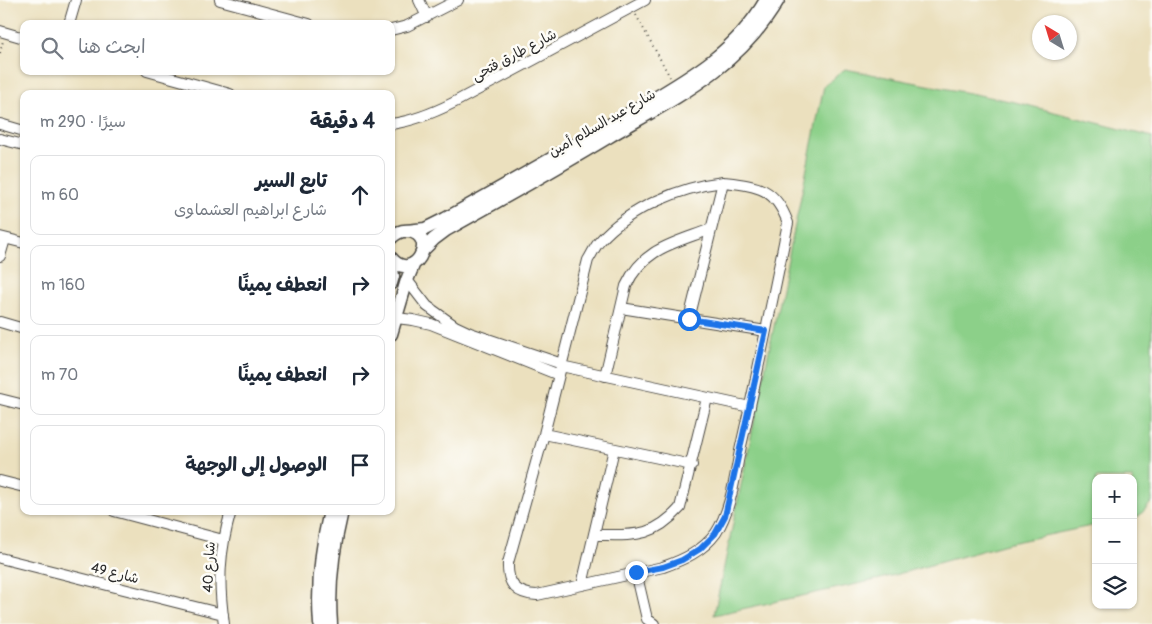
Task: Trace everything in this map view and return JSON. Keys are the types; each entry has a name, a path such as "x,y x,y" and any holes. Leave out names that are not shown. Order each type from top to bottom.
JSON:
{"street":[{"path":"70,20 76,0"},
{"path":"220,0 294,20"},
{"path":"419,0 427,17"},
{"path":"395,29 427,17 458,0"},
{"name":"شارع طارق فتحى","path":"395,123 430,114 453,103 645,0"},
{"name":"شارع عبد السلام أمين","path":"414,263 422,255 423,250 446,230 579,149 713,62 747,28 766,0"},
{"name":"شارع عبد السلام أمين","path":"397,233 435,225 697,84 738,53 755,34 778,0"},
{"path":"3,32 20,37"},
{"path":"161,75 216,90"},
{"path":"0,124 20,130"},
{"path":"0,139 20,144"},
{"path":"689,319 723,182"},
{"path":"723,182 758,187 772,196 783,208 788,223 750,407 725,516 715,534 700,549 682,560 663,567 537,595 527,595 511,583 507,573 510,552 544,434 588,260 599,242 613,227 660,199 677,191 701,184 723,182"},
{"path":"604,376 626,286 639,264 649,255 660,249 711,229"},
{"path":"397,233 417,235 423,244 423,250"},
{"path":"0,256 2,238 20,242"},
{"path":"395,262 404,266 414,263"},
{"path":"395,321 414,263"},
{"path":"407,280 427,306 469,336"},
{"path":"621,308 766,331"},
{"path":"396,318 431,324 561,368 750,407"},
{"path":"0,322 20,328"},
{"path":"594,535 635,535 653,530 668,521 680,508 707,398"},
{"path":"0,399 20,404"},
{"path":"544,434 692,465"},
{"path":"582,585 614,449"},
{"path":"0,481 20,486"},
{"path":"129,515 223,540"},
{"name":"شارع 40","path":"223,619 220,565 223,540 230,515"},
{"path":"320,624 319,572 329,515"},
{"path":"331,624 331,573 341,515"},
{"name":"شارع 49","path":"0,558 223,619"},
{"path":"636,572 648,622"}],"path":[{"path":"632,8 675,86"},
{"path":"0,53 3,32"}],"green space":[{"path":"845,69 1015,102 1152,137 1152,502 1137,516 1137,474 1092,474 1092,526 1010,543 880,579 714,615 824,86"}],"route":[{"path":"636,572 663,567 682,560 700,549 715,534 725,516 766,331 689,319"}]}
